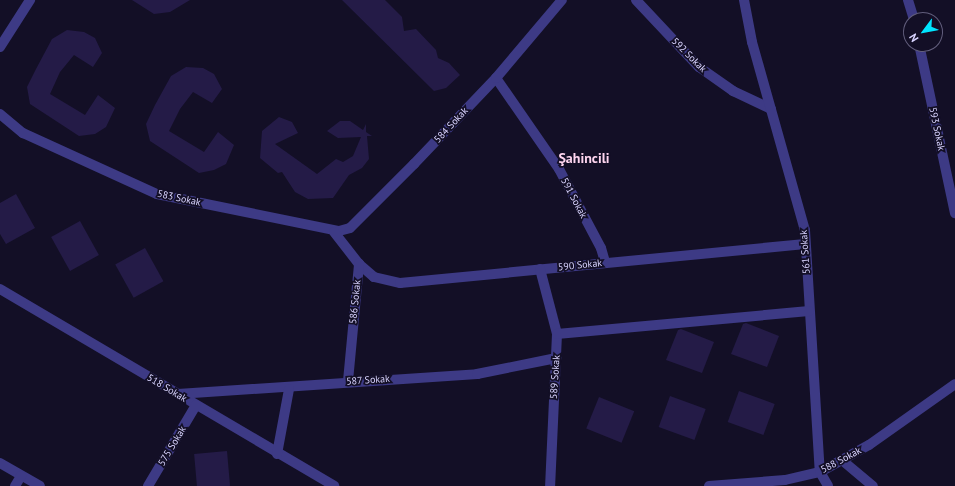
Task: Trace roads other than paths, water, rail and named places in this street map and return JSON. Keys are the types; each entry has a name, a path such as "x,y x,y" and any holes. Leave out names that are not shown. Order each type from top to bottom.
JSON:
{"street":[{"path":"0,47 30,0"},
{"name":"584 Sokak","path":"331,231 350,228 496,78 562,0"},
{"name":"592 Sokak","path":"636,0 699,67 733,91 771,109"},
{"name":"561 Sokak","path":"744,0 752,42 805,230 820,472 828,486"},
{"path":"908,0 912,12"},
{"name":"593 Sokak","path":"921,52 955,212"},
{"name":"591 Sokak","path":"496,78 559,169 601,248 605,262"},
{"name":"583 Sokak","path":"0,114 23,133 157,194 331,231"},
{"path":"331,231 359,264"},
{"name":"590 Sokak","path":"359,264 374,277 400,283 605,262 806,244"},
{"name":"586 Sokak","path":"348,381 359,264"},
{"name":"589 Sokak","path":"540,269 557,334 550,486"},
{"name":"518 Sokak","path":"0,290 277,454 334,486"},
{"path":"557,334 809,311"},
{"name":"587 Sokak","path":"178,394 289,388 348,381 476,374 556,358"},
{"name":"588 Sokak","path":"709,486 784,480 820,472 843,461 955,384"},
{"path":"277,454 289,388"},
{"name":"575 Sokak","path":"148,486 196,406"},
{"path":"843,461 873,486"},
{"path":"0,463 40,486"},
{"path":"15,486 21,476"}],"district":[{"name":"Şahincili","path":"584,158"}]}
